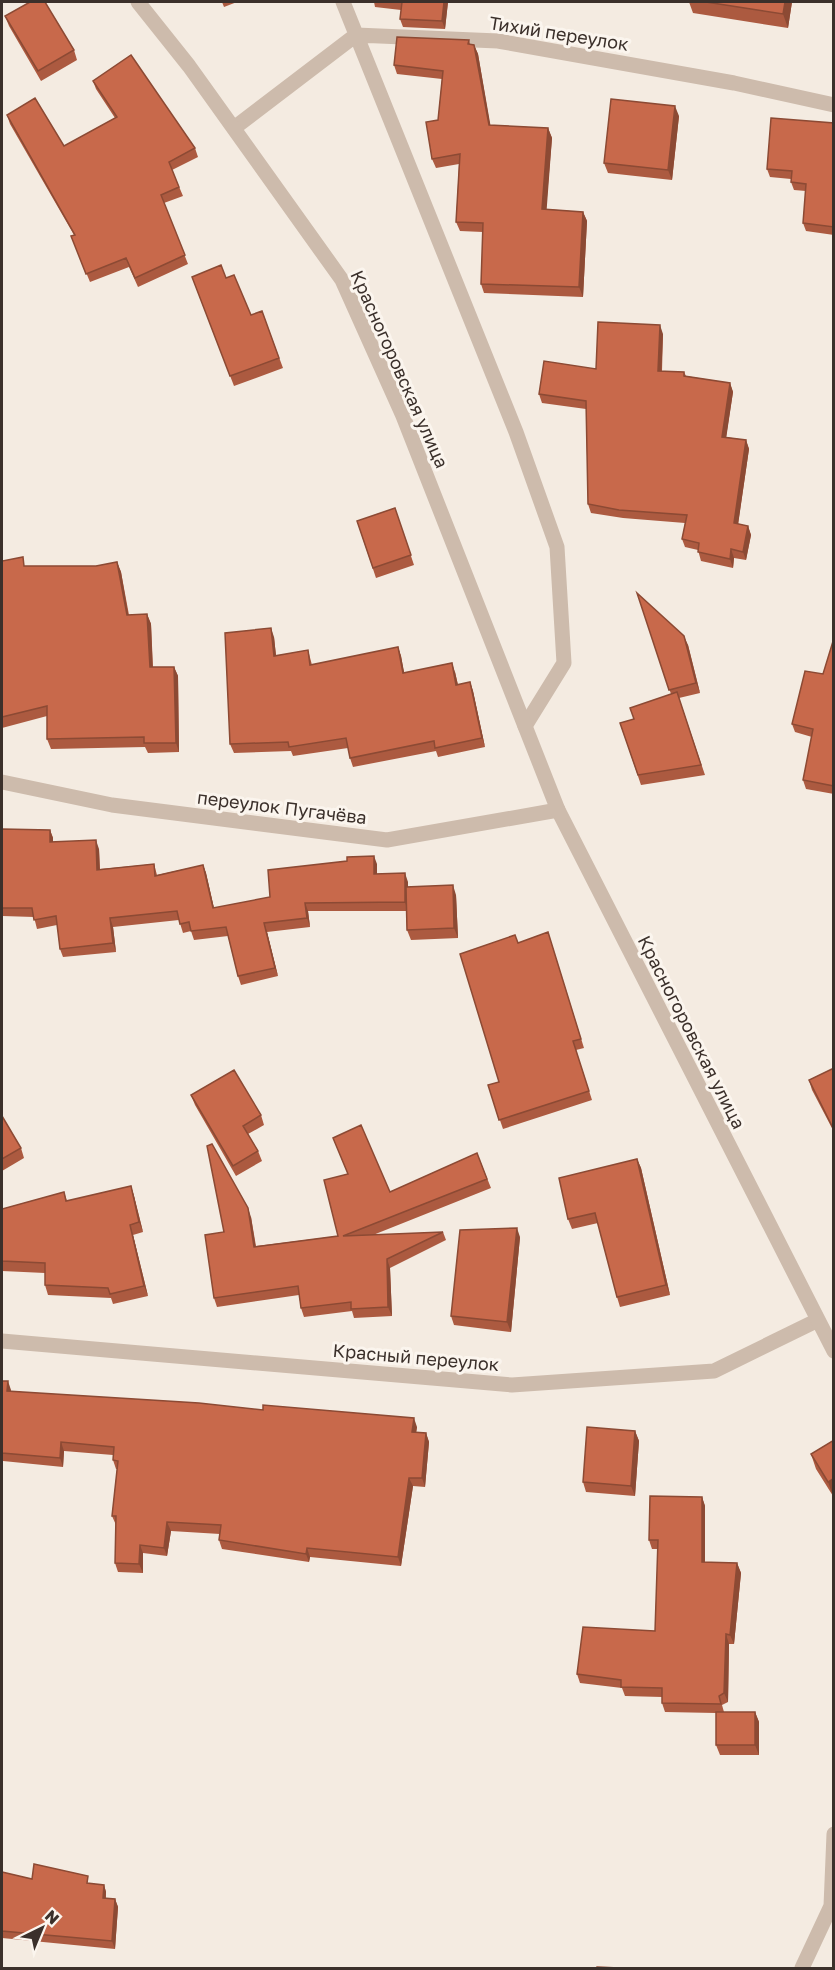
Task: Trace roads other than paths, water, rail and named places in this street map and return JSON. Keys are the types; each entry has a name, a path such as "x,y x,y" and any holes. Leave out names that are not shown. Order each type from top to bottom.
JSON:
{"street":[{"name":"Красногоровская улица","path":"138,2 234,128 342,280 403,416 558,810 816,1321 834,1351"},
{"path":"343,2 516,432 557,547 564,663 525,726"},
{"path":"234,128 356,36"},
{"name":"Тихий переулок","path":"356,36 498,41 734,83 834,105"},
{"name":"переулок Пугачёва","path":"2,782 112,805 387,840 558,810"},
{"name":"Красный переулок","path":"2,1341 512,1385 714,1371 816,1321"},
{"path":"802,1968 831,1906 834,1834"}]}
